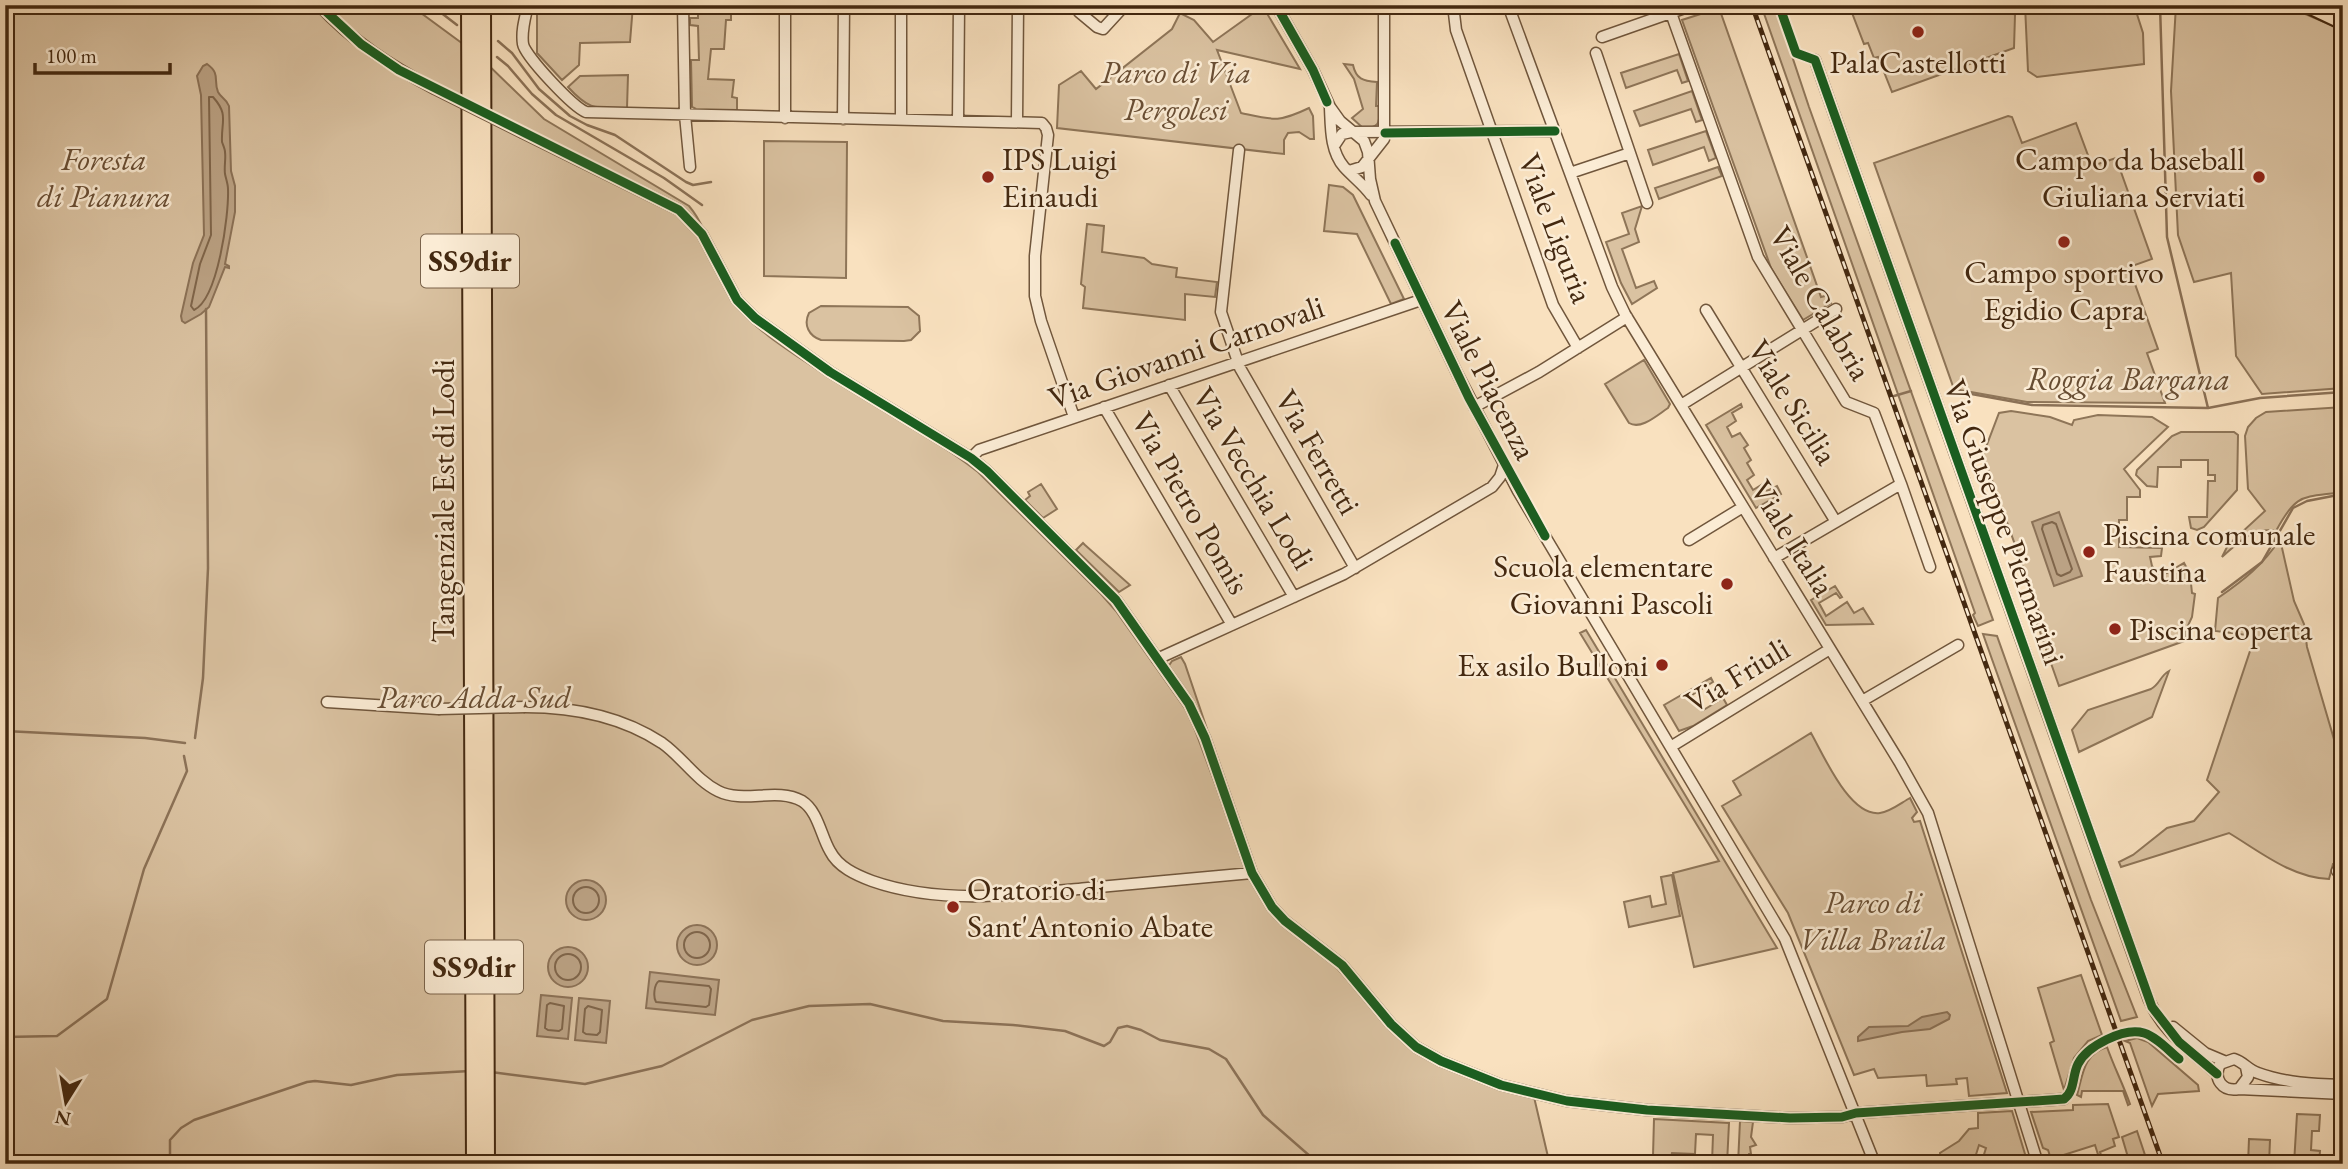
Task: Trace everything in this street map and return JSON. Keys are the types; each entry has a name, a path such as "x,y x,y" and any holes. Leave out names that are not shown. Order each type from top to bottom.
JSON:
{"highway":[{"name":"Tangenziale Est di Lodi","path":"469,5 481,1072 487,1164"},
{"name":"Tangenziale Est di Lodi","path":"480,861 483,5"},
{"path":"2307,5 2343,22"},
{"path":"2332,5 2343,11"},
{"name":"Tangenziale Est di Lodi","path":"474,1164 481,1072"}],"street":[{"path":"319,5 382,60 679,210 702,234 734,295 755,318 830,372 971,458 987,471 1116,600 1189,704 1200,726 1252,873 1272,906 1285,921 1342,965 1407,1039 1432,1057 1492,1082 1555,1099 1647,1110 1790,1118 1842,1117 1856,1113 2064,1099"},
{"path":"528,5 523,27 523,46 565,96 579,109 592,113 1017,121 1044,125 1048,135 1035,257 1035,296 1074,417"},
{"path":"683,5 685,115 690,166"},
{"path":"785,5 785,118"},
{"path":"843,119 844,5"},
{"path":"901,5 901,120"},
{"path":"958,121 959,5"},
{"path":"1017,121 1018,5"},
{"path":"1079,12 1103,29 1125,5"},
{"path":"1276,5 1313,70 1330,107 1340,121 1358,134 1367,146 1369,160"},
{"path":"1330,107 1334,146 1340,161 1349,172 1359,170 1384,139 1385,133 1384,5"},
{"name":"Viale Liguria","path":"1453,5 1455,25 1553,305 1578,348"},
{"name":"Viale Italia","path":"1508,5 1612,287 1627,317 1916,789 1928,813 2038,1164"},
{"path":"1602,37 1693,5"},
{"name":"Viale Calabria","path":"1671,13 1758,257 1846,402 1874,413 1930,567"},
{"path":"1596,53 1647,202"},
{"name":"Via Giuseppe Piermarini","path":"1815,60 2150,1000 2165,1026 2179,1042 2217,1074"},
{"path":"1334,146 1342,134 1555,131"},
{"name":"Via Ferretti","path":"1239,150 1220,313 1237,362 1355,568"},
{"path":"1570,173 1630,153"},
{"name":"Viale Piacenza","path":"1369,160 1375,201 1421,300 1504,465 1786,939 1875,1164"},
{"name":"Viale Piacenza","path":"1349,172 1375,201"},
{"name":"Via Giovanni Carnovali","path":"971,458 979,450 1421,300"},
{"path":"1681,405 1836,309"},
{"name":"Viale Sicilia","path":"1706,310 1836,522"},
{"path":"1474,407 1539,372 1627,317"},
{"name":"Via Vecchia Lodi","path":"1169,385 1294,597"},
{"name":"Via Pietro Pomis","path":"1104,407 1232,625"},
{"path":"1157,659 1355,568 1492,487 1500,477 1504,465"},
{"path":"1774,558 1901,484"},
{"path":"1492,487 1500,486 1518,491"},
{"path":"1689,540 1743,507"},
{"path":"1862,701 1958,645"},
{"name":"Via Friuli","path":"1672,746 1830,649"},
{"path":"327,702 439,709 557,707 610,719 662,744 704,782 718,791 729,795 779,795 803,802 818,823 830,853 838,862 852,872 894,888 979,895 1030,893 1252,873"},
{"name":"Via Giuseppe Piermarini","path":"2150,1000 2162,1016 2188,1040 2205,1053 2224,1061"},
{"path":"2343,1086 2291,1081 2259,1074 2234,1059 2224,1061 2217,1074 2224,1087 2343,1094"},
{"path":"2239,1089 2248,1077 2246,1067"}],"green space":[{"name":"Parco Adda Sud","path":"5,5 410,5 478,55 544,119 689,206 704,230 722,283 745,316 792,353 978,472 1101,594 1189,714 1246,866 1272,913 1336,967 1401,1040 1534,1097 1549,1161 1554,1164 5,1164"},
{"path":"537,5 633,5 630,42 580,43 579,65 562,80 537,53"},
{"path":"698,5 731,5 731,20 726,20 724,49 711,49 708,79 734,80 732,97 737,98 737,110 692,107 691,60 699,60 698,26 690,25 690,18 698,18"},
{"name":"Parco di Via Pergolesi","path":"1256,5 1262,5 1300,69 1217,50 1241,113 1275,119 1309,108 1313,116 1314,139 1299,132 1288,133 1284,140 1284,154 1057,128 1059,85 1081,71 1096,89 1172,29 1180,13 1194,20 1213,42 1259,9"},
{"path":"1712,5 1718,5 1821,297 1829,295 1831,303 1803,320 1771,268 1682,20 1713,10"},
{"path":"1761,5 1775,5 1993,620 1978,626 1973,615 1975,613"},
{"path":"1849,5 2009,5 2015,15 2014,48 1892,92 1878,57 1874,58 1868,43 1864,44"},
{"path":"2025,5 2134,5 2143,33 2144,64 2037,77 2028,71"},
{"name":"Campo da baseball Giuliana Serviati","path":"2176,5 2284,5 2343,30 2343,388 2262,394 2236,356 2231,273 2194,282 2178,235 2171,91"},
{"path":"1679,54 1688,81 1682,83 1677,70 1626,88 1621,73"},
{"path":"1344,64 1353,65 1361,78 1377,82 1376,106 1380,106 1378,123 1373,127 1363,128 1352,118 1363,109 1354,79"},
{"path":"628,75 627,108 588,104 568,87 580,76"},
{"path":"1692,91 1702,120 1696,122 1691,109 1640,126 1634,111"},
{"path":"2008,116 2012,117 2022,143 2076,123 2092,166 2116,158 2152,259 2129,267 2158,349 2147,353 2165,403 2027,402 1954,389 1874,163"},
{"path":"1706,131 1716,158 1709,161 1704,147 1653,165 1648,150"},
{"path":"764,141 847,142 846,278 764,276"},
{"path":"1718,167 1722,176 1659,199 1655,188"},
{"path":"1329,185 1343,187 1353,195 1404,299 1391,304 1357,234 1324,231"},
{"path":"1642,206 1635,229 1639,242 1622,249 1636,288 1654,281 1657,288 1632,304 1606,242 1629,234 1622,213"},
{"path":"1087,224 1104,226 1102,252 1144,258 1152,264 1177,268 1176,277 1217,282 1215,297 1185,294 1185,320 1083,308 1085,287 1081,284"},
{"path":"821,306 908,307 919,316 920,331 911,340 904,341 821,340 810,333 807,322 809,313"},
{"path":"1644,360 1670,404 1648,421 1634,425 1629,423 1605,384"},
{"path":"1741,404 1742,407 1732,413 1736,421 1727,427 1732,437 1740,433 1748,445 1744,448 1751,460 1747,463 1754,475 1747,480 1753,490 1763,484 1767,491 1777,486 1781,494 1756,508 1706,425"},
{"path":"2343,407 2343,492 2302,499 2290,509 2276,531 2267,530 2253,534 2240,541 2222,557 2228,545 2265,511 2248,489 2245,436 2248,427 2266,412"},
{"name":"Piscina comunale Faustina","path":"2011,411 2050,417 2072,425 2074,420 2098,415 2152,417 2168,427 2124,469 2140,490 2140,497 2127,497 2127,520 2119,520 2119,547 2162,548 2161,556 2150,557 2157,572 2163,569 2167,573 2184,563 2190,574 2192,593 2195,594 2192,617 2185,632 2187,640 2059,686 2034,615 2039,612 1983,455 1999,413"},
{"path":"2181,432 2234,432 2238,435 2237,490 2204,527 2197,530 2191,528 2189,517 2207,517 2208,481 2215,481 2215,475 2208,475 2208,460 2181,460 2181,467 2158,467 2157,487 2147,486 2136,475 2137,470 2172,436"},
{"path":"1041,484 1057,509 1043,518 1025,500 1030,496 1028,492"},
{"path":"2280,539 2294,601 2304,624 2307,647 2343,770 2343,864 2333,864 2329,879 2302,874 2276,862 2229,833 2121,867 2119,862 2133,855 2167,828 2194,821 2219,792 2207,780 2255,636 2215,631 2218,598 2252,572"},
{"path":"1083,543 1130,585 1119,592 1076,550"},
{"path":"1835,586 1842,597 1836,593 1819,603 1826,616 1847,602 1854,613 1863,608 1873,624 1826,625 1811,600"},
{"path":"1586,630 1777,948 1694,967 1673,873 1719,861 1580,633"},
{"path":"1983,634 1997,636 2091,900 2137,1017 2121,1021"},
{"path":"1181,657 1207,729 1195,705 1168,667 1172,661"},
{"path":"2169,671 2152,717 2079,752 2072,730 2088,710 2151,689"},
{"path":"1711,678 1713,682 1692,695 1702,711 1723,698 1727,705 1693,726 1679,731 1664,705"},
{"name":"Parco di Villa Braila","path":"1811,733 1839,783 1858,805 1869,812 1880,813 1910,798 1917,812 1912,818 1914,822 1920,821 2007,1093 1969,1096 1967,1078 1956,1079 1957,1084 1927,1086 1926,1075 1878,1078 1874,1069 1854,1075 1788,913 1722,806 1741,795 1733,781"},
{"path":"1672,875 1680,916 1629,927 1624,902 1650,896 1652,907 1666,904 1661,877"},
{"path":"2081,975 2102,1035 2088,1041 2074,1058 2064,1090 2050,1043 2054,1041 2038,988"},
{"path":"2137,1038 2148,1042 2198,1085 2199,1091 2158,1094 2152,1106 2130,1043 2125,1041"},
{"path":"2107,1047 2130,1104 2128,1105 2123,1091 2082,1091 2081,1097 2077,1095 2089,1060 2099,1050"},
{"path":"2108,1104 2119,1137 2113,1139 2115,1146 2100,1152 2104,1164 2101,1164 2095,1145 2051,1159 2048,1150 2043,1148 2031,1112 2073,1110 2073,1105"},
{"path":"2012,1111 2028,1164 1981,1164 1986,1148 1979,1145 1973,1164 1942,1164 1940,1153 1959,1141 1969,1129 1978,1128 1978,1113"},
{"path":"2297,1114 2320,1115 2319,1131 2312,1131 2311,1150 2320,1151 2319,1164 2294,1164"},
{"path":"1654,1119 1729,1123 1727,1164 1707,1164 1712,1163 1713,1135 1696,1134 1695,1154 1653,1156"},
{"path":"1740,1121 1753,1122 1751,1137 1756,1145 1750,1147 1748,1160 1762,1161 1762,1164 1738,1164"},
{"path":"2137,1131 2148,1164 2130,1164 2122,1137"},
{"path":"2249,1139 2270,1140 2269,1164 2248,1164"}],"water":[{"path":"207,64 215,74 218,92 229,106 235,212 225,264 229,268 225,267 209,307 185,323 181,316 193,263 204,235 201,95 197,76"},
{"path":"2059,512 2082,576 2054,586 2032,522"},
{"path":"586,880 594,881 600,886 605,892 605,908 600,914 594,919 586,920 578,919 572,914 567,908 566,900 567,892 572,886 578,881"},
{"path":"697,925 705,926 711,931 716,937 716,953 711,959 705,964 697,965 689,964 683,959 678,953 677,945 678,937 683,931 689,926"},
{"path":"568,947 576,948 582,953 587,959 587,975 582,981 576,986 568,987 560,986 554,981 549,975 548,967 549,959 554,953 560,948"},
{"path":"650,972 719,980 715,1015 646,1008"},
{"path":"541,995 572,998 568,1039 537,1036"},
{"path":"579,998 610,1001 606,1043 575,1040"},
{"path":"1947,1012 1949,1019 1930,1029 1858,1041 1858,1037 1869,1027 1908,1026 1922,1017"}],"waterway":[{"path":"431,5 457,25"},
{"name":"Roggia Bargana","path":"452,5 457,9"},
{"path":"2160,5 2167,237 2208,408"},
{"name":"Roggia Bargana","path":"498,41 512,53 539,89 570,116 615,135 686,182 693,185 711,182"},
{"path":"497,57 556,115 664,178 702,205"},
{"path":"195,738 203,678 208,568 206,309"},
{"name":"Roggia Bargana","path":"1894,396 1911,391"},
{"name":"Roggia Bargana","path":"1955,391 2032,405 2208,408 2260,398 2343,392"},
{"path":"2222,592 2262,562 2293,508 2307,501 2343,494"},
{"path":"5,731 145,738 185,743"},
{"path":"5,1037 57,1036 107,999 144,869 187,771 184,756"},
{"path":"491,1072 585,1084 662,1066 752,1020 809,1006 870,1004 943,1021 1065,1031 1104,1046 1110,1042 1118,1028 1127,1026 1160,1040 1209,1049 1226,1059 1263,1115 1319,1164"},
{"path":"170,1164 170,1140 181,1128 194,1120 307,1082 351,1085 397,1075 470,1071"}],"railway":[{"path":"1752,5 2163,1164"}],"cycle path":[{"path":"319,5 361,44 399,70 679,210 702,234 737,300 755,318 830,372 971,458 987,471 1116,600 1189,704 1205,738 1252,873 1272,907 1285,921 1342,965 1391,1024 1416,1047 1441,1061 1501,1085 1567,1101 1647,1110 1790,1118 1842,1117 1856,1113 2064,1099 2072,1088 2076,1069 2083,1057 2107,1040 2127,1033 2149,1035 2179,1059"},
{"path":"1276,5 1313,70 1327,102"},
{"path":"1779,5 1796,53 1815,60 2152,1007 2179,1042 2217,1074"},
{"path":"1385,133 1555,131"},
{"path":"1395,243 1469,398 1545,536"}],"place":[{"name":"PalaCastellotti","path":"1918,32"},
{"name":"IPS Luigi Einaudi","path":"988,177"},
{"name":"Campo da baseball Giuliana Serviati","path":"2259,177"},
{"name":"Campo sportivo Egidio Capra","path":"2064,242"},
{"name":"Piscina comunale Faustina","path":"2089,552"},
{"name":"Scuola elementare Giovanni Pascoli","path":"1727,584"},
{"name":"Piscina coperta","path":"2115,629"},
{"name":"Ex asilo Bulloni","path":"1662,665"},
{"name":"Oratorio di Sant'Antonio Abate","path":"953,907"}],"park label":[{"name":"Foresta di Pianura","path":"104,178"}]}
